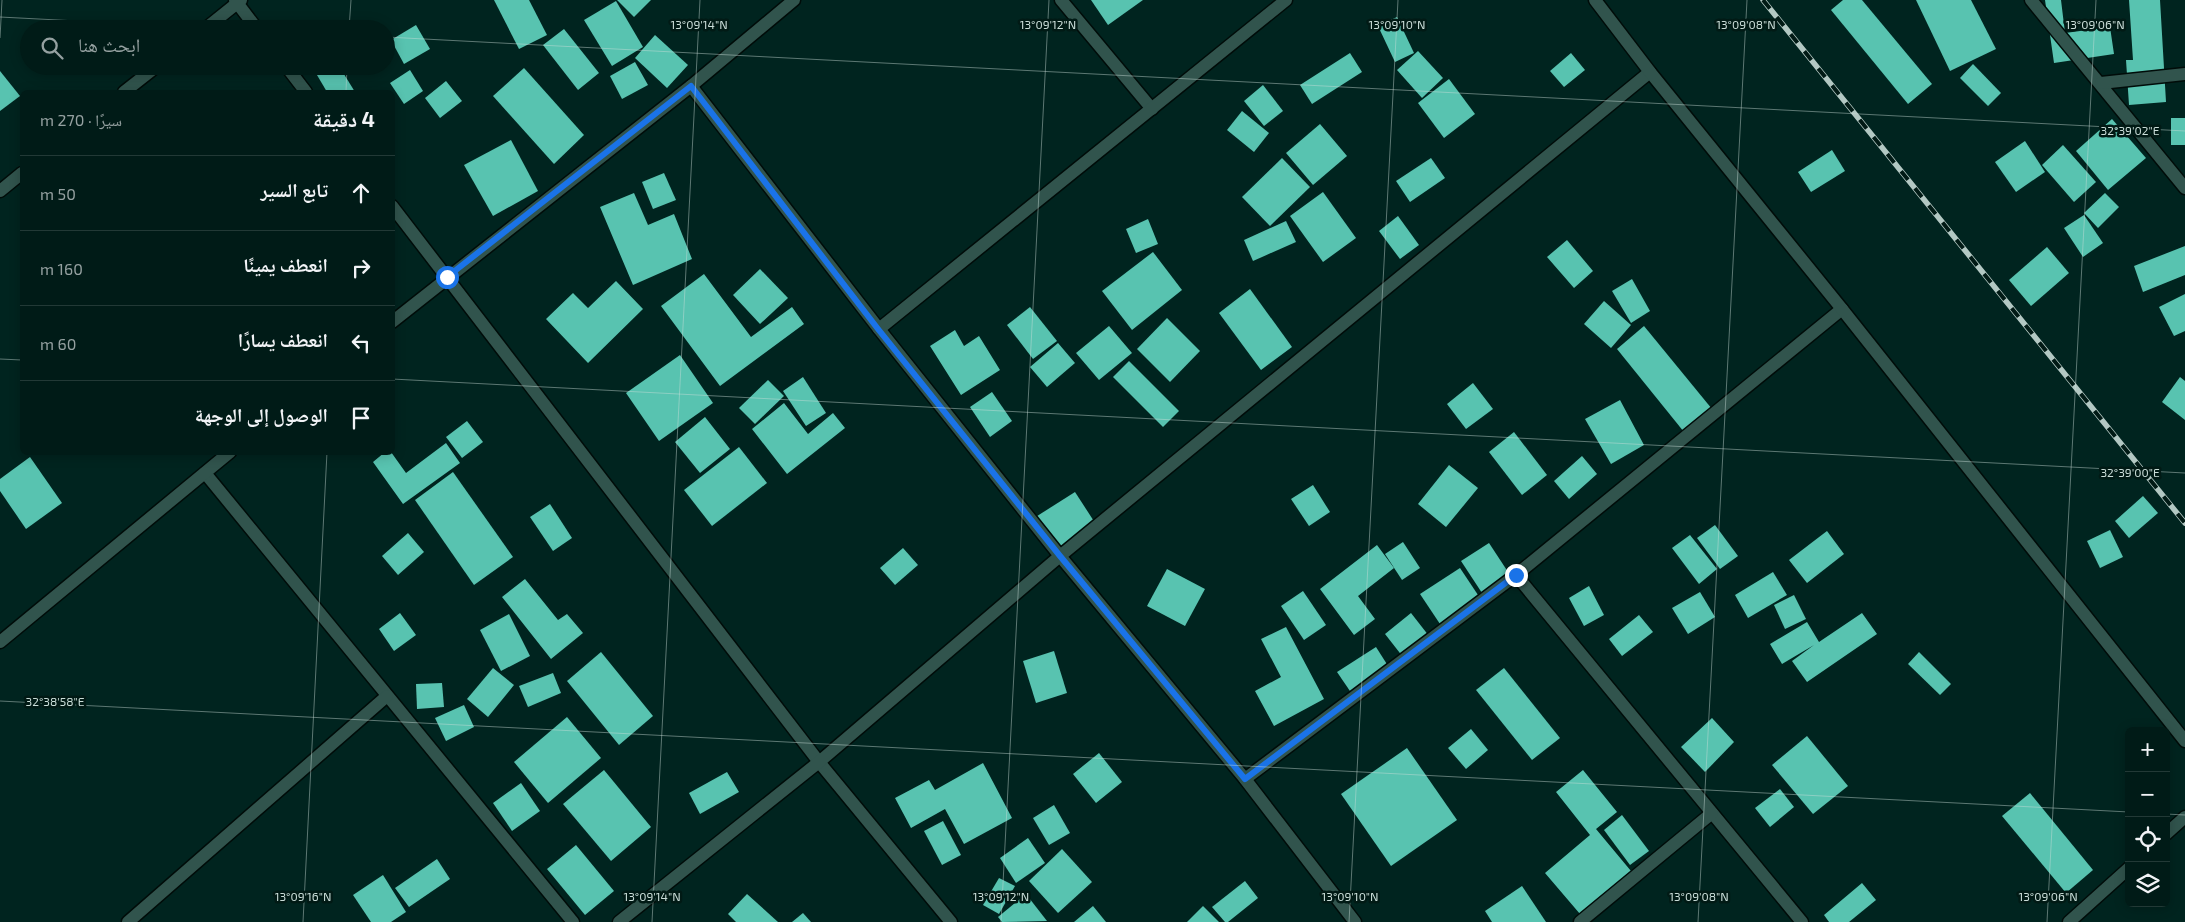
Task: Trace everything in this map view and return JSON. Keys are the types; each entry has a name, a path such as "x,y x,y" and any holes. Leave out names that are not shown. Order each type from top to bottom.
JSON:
{"street":[{"path":"395,320 691,86 794,0"},
{"path":"1061,0 1152,109"},
{"path":"878,329 1286,0"},
{"path":"1595,0 1650,72 1842,309 2185,741"},
{"path":"2031,0 2185,188"},
{"path":"216,20 238,1 251,20"},
{"path":"619,922 819,762 1060,556 1650,72"},
{"path":"2100,83 2185,74"},
{"path":"127,90 146,75"},
{"path":"293,75 304,90"},
{"path":"691,86 878,329 1060,556 1245,779 1355,922"},
{"path":"0,190 20,175"},
{"path":"395,210 819,762 951,922"},
{"path":"1245,779 1516,575 1842,309"},
{"path":"0,642 226,455"},
{"path":"205,473 573,922"},
{"path":"1516,575 1802,922"},
{"path":"128,922 387,696"},
{"path":"1580,922 1712,813"},
{"path":"2170,830 2185,817"},
{"path":"2069,922 2125,872"}],"building":[{"path":"494,0 529,0 547,35 519,49"},
{"path":"617,0 651,0 634,17"},
{"path":"1091,0 1143,0 1108,25"},
{"path":"1843,0 1862,0 1932,84 1908,104 1831,10"},
{"path":"1916,0 1971,0 1996,49 1950,71"},
{"path":"2045,0 2061,0 2065,33 2110,27 2114,54 2054,63"},
{"path":"2129,0 2160,0 2166,102 2129,105 2126,60 2133,60"},
{"path":"616,1 643,47 612,66 584,20"},
{"path":"1397,17 1414,53 1395,62 1378,26"},
{"path":"416,25 430,49 404,64 395,47 395,38"},
{"path":"564,29 599,73 578,90 543,45"},
{"path":"655,35 688,65 667,88 635,58"},
{"path":"1418,51 1443,78 1422,98 1397,70"},
{"path":"1350,53 1362,72 1312,104 1300,85"},
{"path":"1571,53 1585,70 1564,87 1550,71"},
{"path":"635,62 648,85 622,99 610,76"},
{"path":"1973,64 2001,93 1988,106 1960,78"},
{"path":"524,68 584,135 554,164 493,96"},
{"path":"410,70 423,91 404,104 390,83"},
{"path":"0,71 20,96 0,111"},
{"path":"317,75 345,75 354,90 326,90"},
{"path":"1449,79 1475,114 1444,138 1418,103"},
{"path":"446,81 462,101 440,118 425,98"},
{"path":"1263,85 1283,111 1264,126 1244,101"},
{"path":"1242,111 1269,133 1254,152 1227,130"},
{"path":"2171,118 2185,118 2185,145 2171,145"},
{"path":"2112,119 2146,158 2108,190 2076,151"},
{"path":"1320,124 1347,156 1313,185 1286,153"},
{"path":"511,140 538,191 493,216 464,165"},
{"path":"2025,141 2045,172 2016,192 1995,162"},
{"path":"2063,145 2096,182 2074,202 2042,165"},
{"path":"1832,150 1845,171 1811,192 1798,172"},
{"path":"1282,158 1310,187 1270,226 1242,197"},
{"path":"1431,158 1445,178 1410,202 1396,181"},
{"path":"664,173 676,200 653,209 642,182"},
{"path":"1323,192 1356,238 1323,262 1290,216"},
{"path":"634,193 648,225 674,214 692,259 633,285 600,207"},
{"path":"2105,193 2119,207 2098,228 2084,213"},
{"path":"2084,215 2103,243 2083,257 2064,228"},
{"path":"1398,216 1419,245 1400,259 1379,231"},
{"path":"1148,219 1158,244 1136,253 1126,229"},
{"path":"1286,221 1296,242 1253,261 1244,240"},
{"path":"1567,240 1593,271 1574,288 1547,257"},
{"path":"2185,246 2185,275 2143,292 2134,266"},
{"path":"2047,247 2069,273 2031,306 2009,280"},
{"path":"1153,252 1182,290 1132,330 1102,291"},
{"path":"760,269 788,298 760,324 733,295"},
{"path":"704,274 751,337 792,307 804,324 720,386 661,306"},
{"path":"1632,279 1650,311 1631,323 1612,291"},
{"path":"616,281 643,309 588,363 546,319 573,293 588,308"},
{"path":"1250,289 1292,347 1261,370 1219,313"},
{"path":"2185,294 2185,331 2174,336 2159,307"},
{"path":"1604,301 1631,325 1611,348 1584,324"},
{"path":"1030,307 1057,341 1033,359 1007,325"},
{"path":"1167,318 1200,351 1170,382 1137,349"},
{"path":"1109,326 1132,353 1099,380 1076,353"},
{"path":"1644,326 1712,409 1684,432 1617,349"},
{"path":"955,330 964,346 979,336 1000,370 961,395 930,346"},
{"path":"1058,343 1075,363 1047,387 1030,367"},
{"path":"680,355 713,403 659,441 626,393"},
{"path":"1129,361 1179,411 1163,427 1113,377"},
{"path":"803,377 826,413 806,426 783,391"},
{"path":"2180,377 2185,381 2185,420 2162,402"},
{"path":"768,380 784,396 755,424 739,408"},
{"path":"1473,383 1493,409 1466,429 1447,404"},
{"path":"992,392 1012,421 990,437 970,407"},
{"path":"1620,400 1644,445 1611,464 1585,419"},
{"path":"784,403 808,434 833,413 845,428 787,474 752,429"},
{"path":"705,417 730,449 700,473 675,442"},
{"path":"467,421 483,442 462,458 446,437"},
{"path":"1514,432 1547,475 1522,495 1489,452"},
{"path":"446,443 460,463 403,504 373,462 381,455 393,455 406,473"},
{"path":"739,447 767,483 712,526 684,490"},
{"path":"1582,456 1597,474 1569,499 1554,481"},
{"path":"30,457 62,503 26,529 0,491 0,479"},
{"path":"1449,465 1478,488 1446,527 1418,504"},
{"path":"453,472 513,557 474,585 415,500"},
{"path":"1313,485 1330,512 1309,526 1291,499"},
{"path":"1075,492 1099,529 1058,555 1034,518"},
{"path":"2143,496 2158,513 2129,538 2115,521"},
{"path":"550,504 572,538 553,551 530,517"},
{"path":"1715,525 1738,556 1720,569 1697,538"},
{"path":"2110,530 2123,557 2100,568 2087,541"},
{"path":"1827,531 1844,554 1807,583 1789,560"},
{"path":"408,533 424,552 398,575 382,556"},
{"path":"1690,535 1717,569 1699,584 1672,548"},
{"path":"1403,542 1420,568 1402,580 1385,554"},
{"path":"1489,543 1510,575 1482,593 1461,561"},
{"path":"1377,545 1394,568 1358,596 1375,619 1354,635 1320,589"},
{"path":"903,548 918,565 895,585 880,568"},
{"path":"1460,568 1480,598 1440,624 1420,594"},
{"path":"1167,569 1205,589 1185,626 1147,606"},
{"path":"1773,572 1787,595 1748,618 1735,595"},
{"path":"525,579 558,620 567,614 583,633 551,659 502,597"},
{"path":"1589,586 1604,615 1584,626 1569,598"},
{"path":"1303,591 1326,625 1304,640 1281,606"},
{"path":"1700,592 1715,617 1688,634 1672,608"},
{"path":"1794,595 1806,619 1785,629 1774,605"},
{"path":"400,613 416,635 394,651 379,629"},
{"path":"1411,613 1429,636 1403,657 1385,634"},
{"path":"1862,613 1877,634 1807,682 1792,661 1814,645 1782,664 1770,644 1807,622 1819,642"},
{"path":"509,614 530,656 501,671 480,630"},
{"path":"1639,615 1653,632 1622,656 1609,639"},
{"path":"1286,627 1324,699 1274,726 1255,691 1281,677 1261,639"},
{"path":"1376,647 1390,669 1352,694 1337,672"},
{"path":"1054,651 1067,693 1036,703 1023,661"},
{"path":"601,652 653,716 619,745 567,681"},
{"path":"1919,652 1951,684 1940,695 1908,664"},
{"path":"493,668 514,685 488,717 467,699"},
{"path":"1504,668 1560,738 1532,760 1476,690"},
{"path":"553,673 561,693 528,707 519,686"},
{"path":"442,683 444,707 417,709 416,684"},
{"path":"464,705 474,727 446,741 435,718"},
{"path":"567,717 601,758 548,803 514,762"},
{"path":"1712,718 1734,742 1705,772 1681,747"},
{"path":"1471,729 1488,750 1466,769 1448,748"},
{"path":"1807,736 1848,786 1813,814 1772,765"},
{"path":"1407,748 1457,820 1391,866 1341,794"},
{"path":"1099,753 1122,782 1096,803 1073,774"},
{"path":"983,763 1012,818 964,844 945,809 911,828 895,798 929,780 935,790"},
{"path":"604,770 651,827 611,861 563,804"},
{"path":"1583,770 1617,812 1596,829 1631,871 1580,914 1545,873 1590,835 1556,792"},
{"path":"727,772 739,792 700,814 689,793"},
{"path":"521,783 540,811 512,831 493,803"},
{"path":"1780,789 1794,807 1770,827 1755,808"},
{"path":"2030,793 2093,870 2066,893 2002,816"},
{"path":"1054,805 1070,833 1049,845 1033,818"},
{"path":"1622,815 1649,851 1630,865 1604,830"},
{"path":"943,821 961,855 942,865 924,831"},
{"path":"1028,838 1045,863 1016,883 1000,858"},
{"path":"576,845 614,891 585,915 547,869"},
{"path":"1062,849 1092,882 1058,913 1029,881"},
{"path":"437,859 450,879 409,907 395,888"},
{"path":"383,875 406,912 391,922 371,922 353,895"},
{"path":"999,878 1015,886 999,914 983,905"},
{"path":"1245,881 1258,898 1228,922 1225,922 1212,907"},
{"path":"1862,883 1876,900 1849,922 1829,922 1824,915"},
{"path":"1522,886 1546,922 1492,922 1485,911"},
{"path":"747,894 778,922 736,922 728,914"},
{"path":"1026,894 1047,921 1002,922 998,917"},
{"path":"1093,906 1106,922 1074,922"},
{"path":"1203,906 1219,922 1187,922"},
{"path":"803,913 811,922 792,922"}],"railway":[{"path":"1763,0 2185,523"}],"route":[{"path":"447,277 691,86 878,329 1060,556 1245,779 1516,575"}]}
